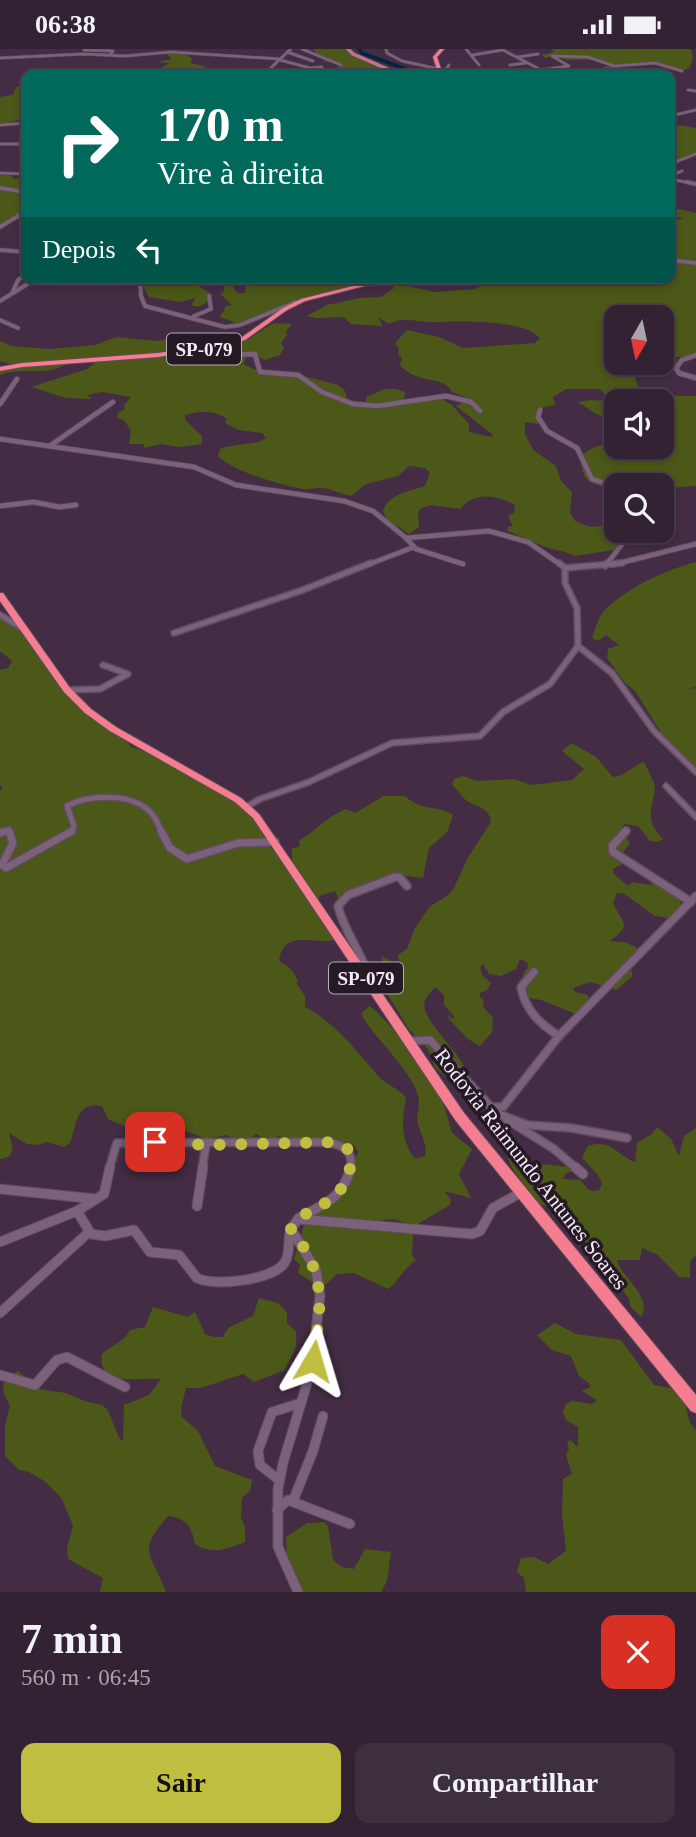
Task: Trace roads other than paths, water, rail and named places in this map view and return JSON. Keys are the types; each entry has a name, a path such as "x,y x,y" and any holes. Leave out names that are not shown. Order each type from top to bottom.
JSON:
{"highway":[{"path":"439,69 435,57 442,49"},
{"name":"SP-079","path":"0,369 217,347 243,339 298,302 368,284"},
{"name":"Rodovia Raimundo Antunes Soares","path":"0,596 67,690 100,720 246,807 275,842 460,1117 696,1406"}],"main road":[{"path":"348,49 353,54 390,70"}],"street":[{"path":"39,49 39,55 84,52 125,56 176,52 280,59 312,69 322,67"},
{"path":"274,70 270,69 291,49"},
{"path":"302,49 341,65"},
{"path":"386,49 387,53 399,59 439,69"},
{"path":"466,49 480,65"},
{"path":"502,49 541,70 569,66 552,56 578,55 598,59 612,66 656,63 682,71"},
{"path":"473,55 508,49"},
{"path":"0,58 84,52"},
{"path":"287,52 313,61"},
{"path":"516,57 538,54"},
{"path":"510,65 526,62"},
{"path":"446,70 449,65"},
{"path":"688,90 696,91"},
{"path":"675,115 696,110"},
{"path":"0,125 21,123"},
{"path":"0,144 21,143"},
{"path":"675,162 696,154"},
{"path":"675,174 682,171"},
{"path":"0,173 21,174"},
{"path":"675,178 696,184"},
{"path":"0,188 21,193"},
{"path":"0,226 21,214"},
{"path":"0,250 21,252"},
{"path":"675,261 696,263"},
{"path":"0,300 15,289 21,278"},
{"path":"0,300 28,284"},
{"path":"140,284 145,306 217,326 240,325 298,302"},
{"path":"192,319 211,309 209,296"},
{"path":"0,320 18,328"},
{"path":"217,347 210,351 181,356 255,354 260,372 296,375 328,396 348,403 376,406 413,398 450,396 475,405 480,411"},
{"path":"696,355 682,360 676,369 679,373 696,378"},
{"path":"0,404 17,379"},
{"path":"51,445 113,402"},
{"path":"540,410 538,417 541,424 577,448 592,479 604,483"},
{"path":"0,439 194,467 236,485 344,501 373,511 414,547 463,564"},
{"path":"0,506 34,502 61,507 76,505"},
{"path":"406,538 489,531 528,542 565,568 605,566 696,544"},
{"path":"605,566 623,543"},
{"path":"174,633 300,591 414,547"},
{"path":"246,807 260,799 309,782 386,745 407,740 480,736 503,712 550,684 578,646 577,608 565,583 565,568"},
{"path":"0,615 24,629"},
{"path":"578,646 612,673 654,731 696,772"},
{"path":"67,690 100,689 128,674 103,665"},
{"path":"666,786 696,817"},
{"path":"0,833 9,830 13,843 2,865 6,868 71,832 74,826 67,806 70,804 115,799 128,800 149,810 168,848 187,859 238,843 275,842"},
{"path":"491,1107 503,1107 509,1101 559,1036 693,899 633,867 613,852 612,846 626,831"},
{"path":"370,983 368,967 342,921 338,906 348,895 395,877 399,877 407,886"},
{"path":"534,972 521,986 522,993 534,1018 559,1036"},
{"path":"407,1041 426,1039 436,1044 474,1092 499,1114 554,1149 583,1174"},
{"path":"499,1114 527,1125 571,1128 627,1139"},
{"path":"0,1242 77,1211 98,1199 106,1191 116,1144 335,1142 347,1147 352,1161 341,1189 327,1204 298,1219 291,1229 288,1255 280,1269 264,1276 215,1282 196,1277 179,1255 150,1252 134,1230 105,1236 89,1232 77,1211"},
{"path":"197,1206 206,1145"},
{"path":"0,1189 98,1199"},
{"path":"298,1219 472,1234 480,1231 493,1208 522,1192"},
{"path":"291,1229 316,1270 319,1289 313,1361 279,1480 277,1510 280,1556 298,1592"},
{"path":"0,1313 89,1232"},
{"path":"0,1375 35,1385 57,1360 67,1357 125,1387"},
{"path":"279,1480 260,1465 258,1451 272,1412 301,1403"},
{"path":"293,1501 313,1451 323,1416"},
{"path":"277,1510 288,1500 350,1524"}],"waterway":[{"path":"359,49 362,53 408,70"}]}
